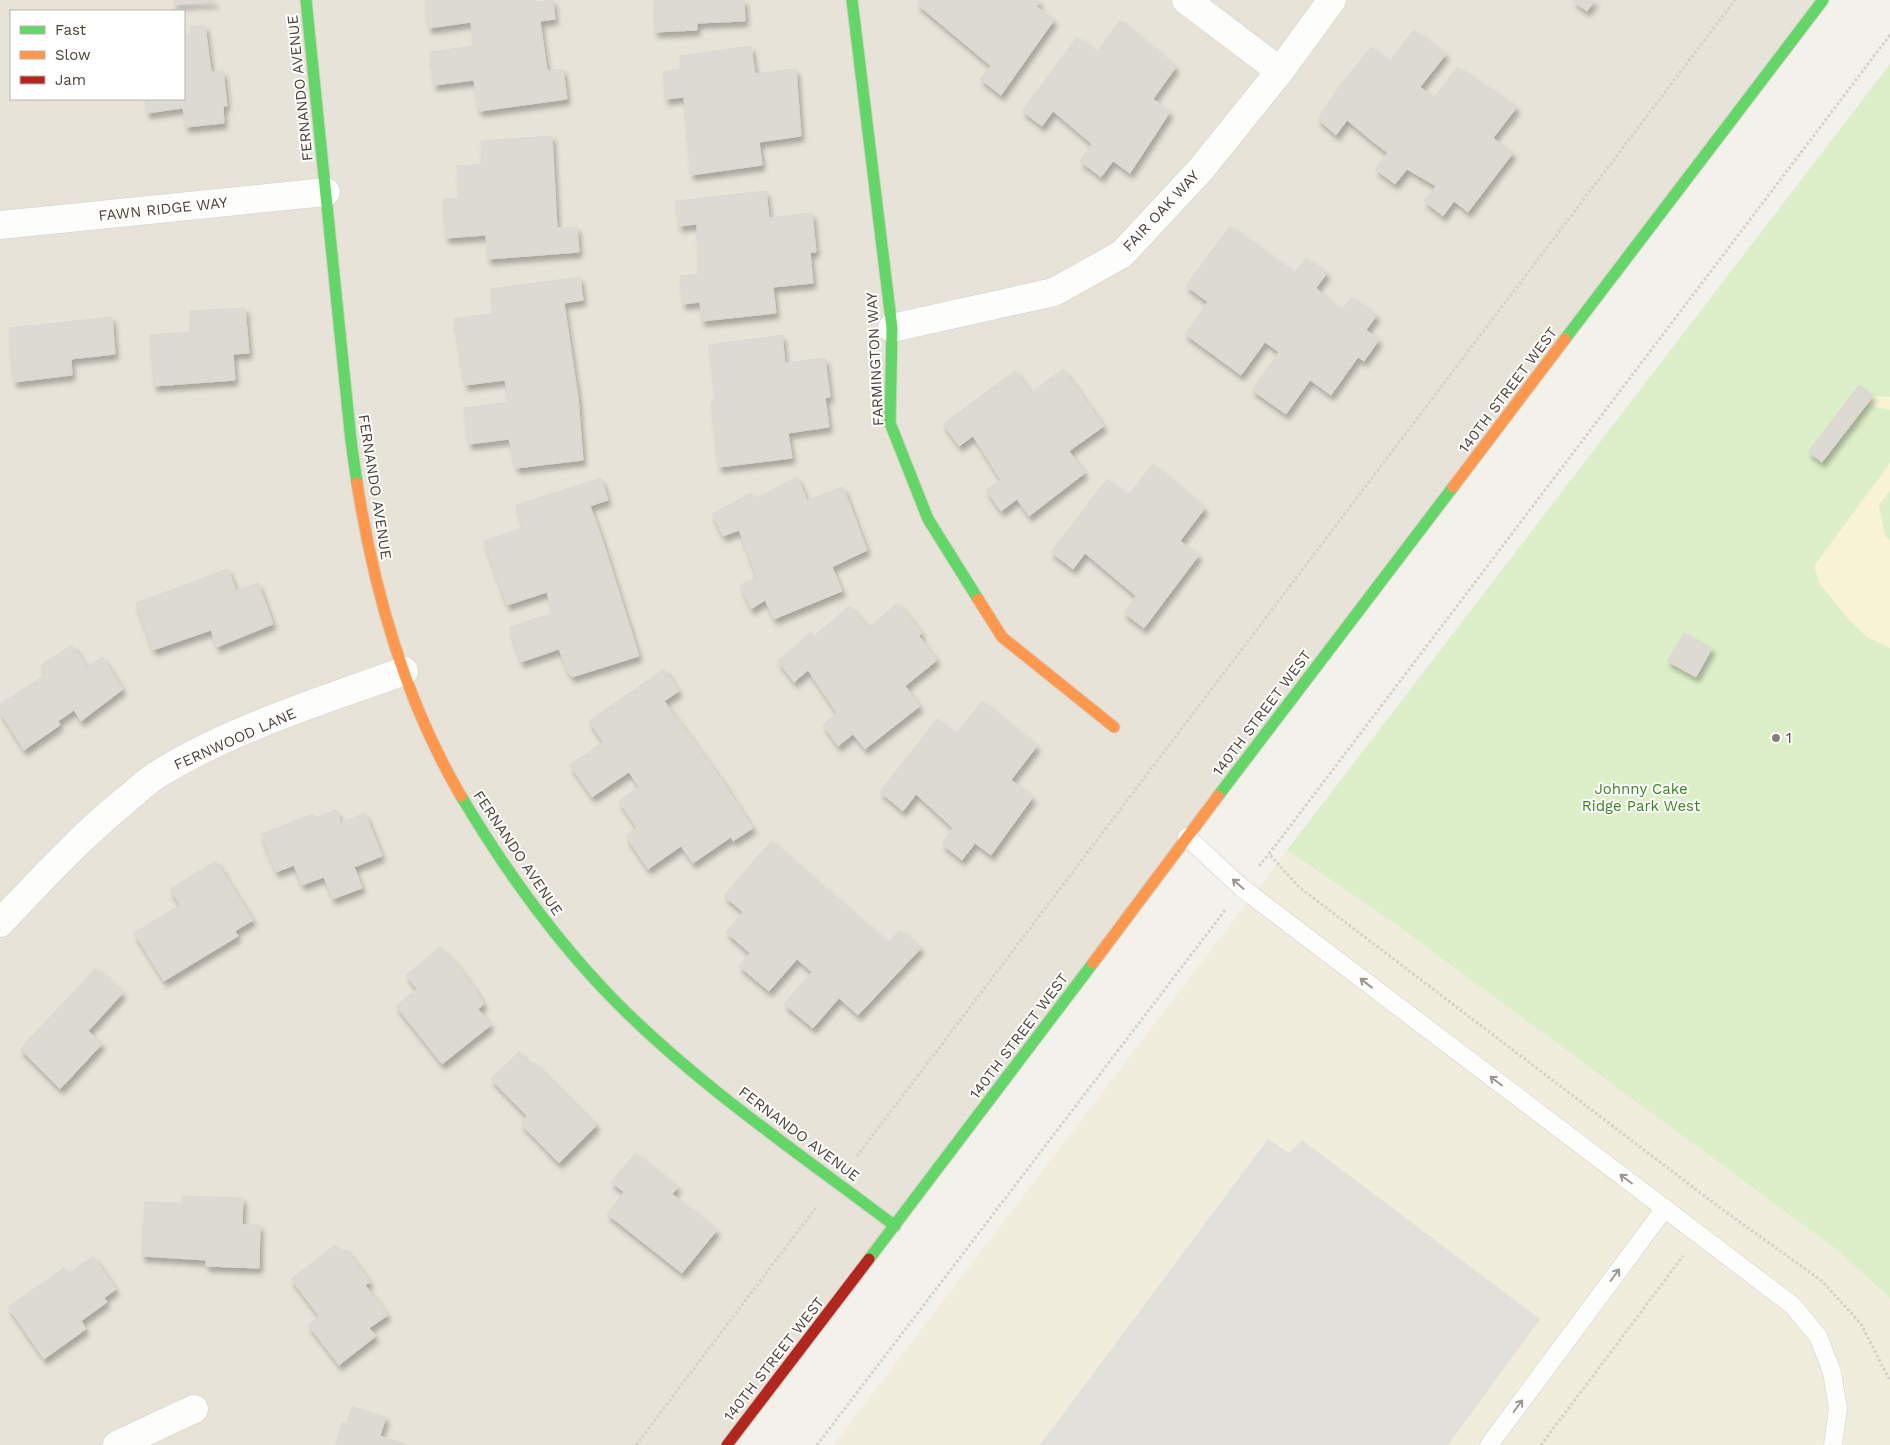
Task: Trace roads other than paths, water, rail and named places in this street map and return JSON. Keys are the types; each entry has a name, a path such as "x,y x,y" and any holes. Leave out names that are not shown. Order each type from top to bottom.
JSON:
{"street":[{"name":"FERNANDO AVENUE","path":"306,0 351,441 360,500 370,557 385,613 404,670 431,736 460,794 494,850 530,903 572,954 616,1002 662,1046 713,1088 895,1226"},
{"name":"FARMINGTON WAY","path":"852,0 892,328 890,423 928,519 1002,637 1114,727"},
{"path":"1186,0 1280,71"},
{"name":"FAIR OAK WAY","path":"892,328 1054,292 1122,254 1202,168 1280,71 1332,0"},
{"name":"140TH STREET WEST","path":"727,1445 895,1226 1187,836 1823,0"},
{"name":"FAWN RIDGE WAY","path":"0,225 326,192"},
{"name":"FERNWOOD LANE","path":"0,923 74,846 116,808 158,774 207,748 257,725 404,670"},
{"path":"117,1445 194,1409"}],"lane":[{"path":"1187,836 1242,888 1792,1305 1818,1336 1832,1372 1838,1409 1833,1445"},
{"path":"1489,1445 1665,1208"}],"place":[{"name":"1","path":"1776,738"}],"park label":[{"name":"Johnny Cake Ridge Park West","path":"1641,798"}]}
